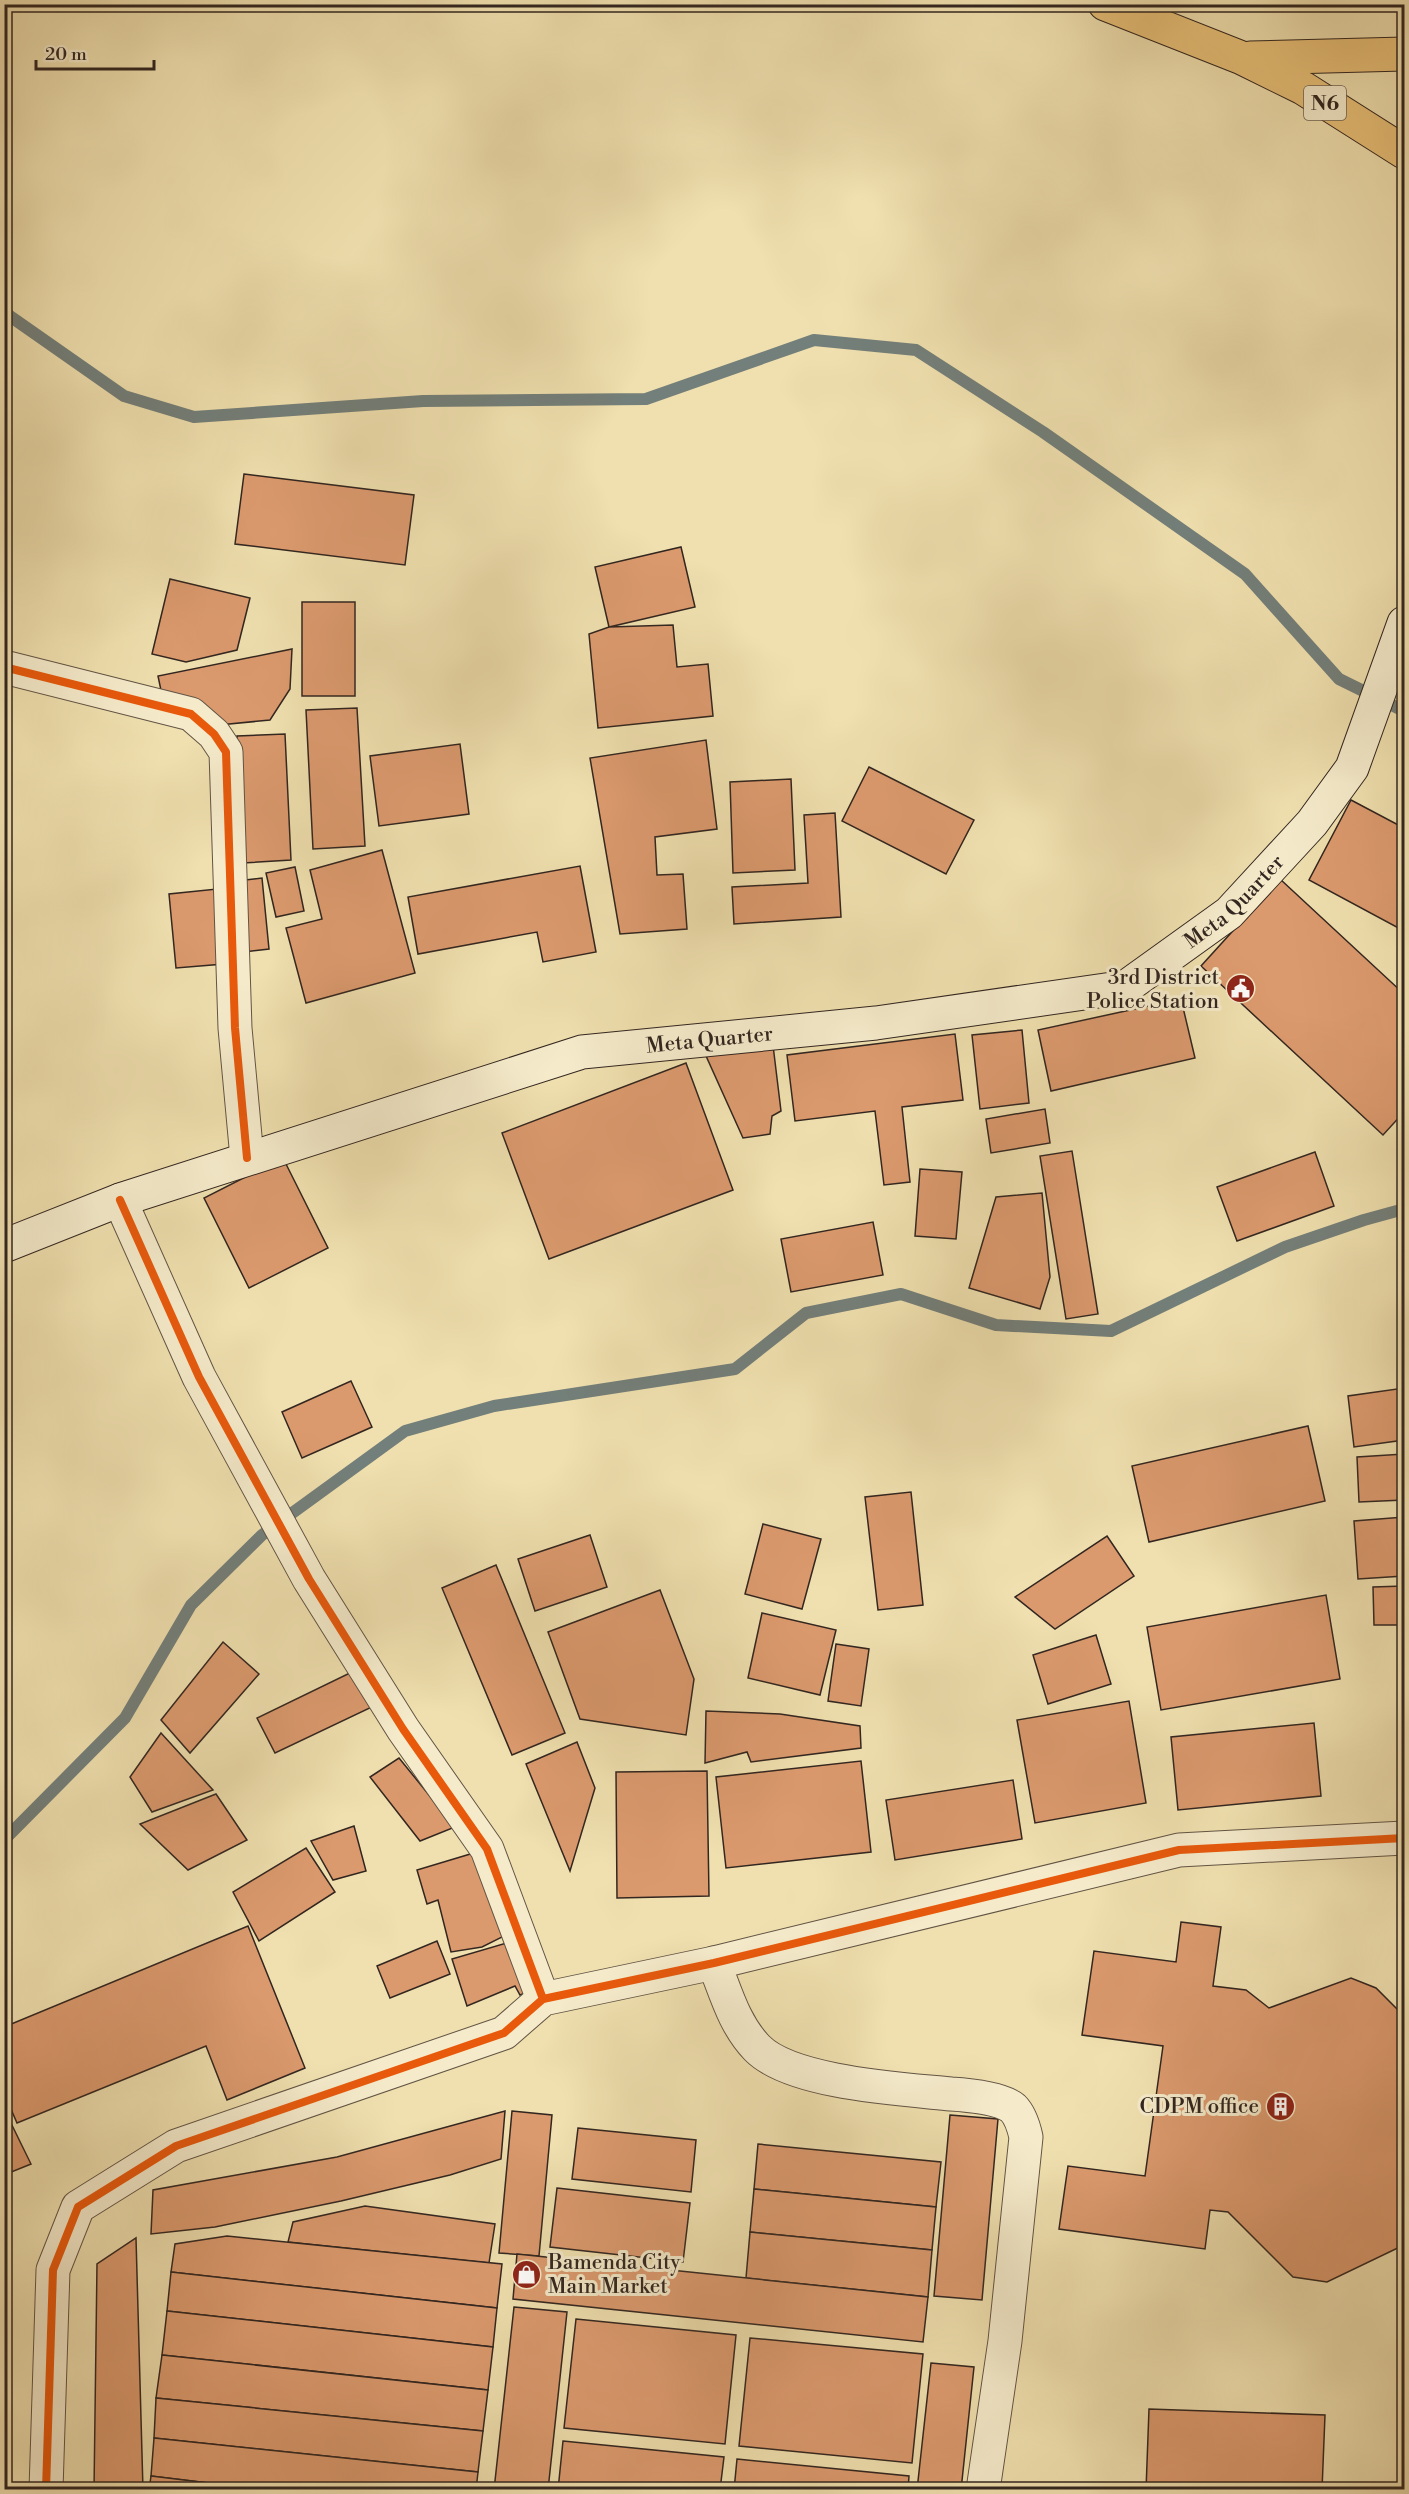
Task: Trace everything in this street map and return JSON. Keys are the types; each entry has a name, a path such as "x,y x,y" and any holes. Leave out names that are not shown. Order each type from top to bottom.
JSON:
{"highway":[{"name":"N6","path":"1105,4 1242,58 1304,88 1404,152"},
{"name":"N6","path":"1242,58 1404,54"}],"street":[{"name":"Meta Quarter","path":"4,1246 120,1200 582,1052 876,1023 1126,987 1229,913 1312,823 1352,768 1404,623"},
{"path":"4,667 191,714 214,734 226,752 235,1028 247,1158"},
{"path":"120,1200 199,1377 309,1579 403,1729 486,1849 543,1999"},
{"path":"46,2490 53,2270 78,2207 176,2146 504,2033 543,1999 714,1963 1179,1850 1404,1838"},
{"path":"714,1963 738,2025 759,2050 789,2068 855,2083 979,2097 1013,2108 1022,2122 1026,2137 1005,2341 983,2490"}],"building":[{"path":"244,474 414,495 405,565 235,544"},
{"path":"681,547 695,607 609,627 595,567"},
{"path":"170,579 250,598 237,650 186,662 152,654"},
{"path":"302,602 355,602 355,696 302,696"},
{"path":"673,625 677,667 708,664 713,716 598,728 589,634 609,627"},
{"path":"292,649 290,689 270,720 219,725 163,700 158,676"},
{"path":"357,708 365,846 313,849 306,710"},
{"path":"285,734 291,860 243,863 237,736"},
{"path":"706,740 717,829 655,837 657,875 683,874 687,929 620,934 590,758"},
{"path":"460,744 469,814 379,826 370,756"},
{"path":"869,767 974,820 946,874 842,821"},
{"path":"791,779 795,870 733,873 730,782"},
{"path":"1351,800 1404,828 1404,931 1309,880"},
{"path":"835,813 841,917 734,924 732,887 808,883 804,815"},
{"path":"382,850 415,973 306,1003 286,928 322,919 310,870"},
{"path":"580,866 596,952 543,962 537,932 418,954 408,897"},
{"path":"295,867 304,911 276,917 266,873"},
{"path":"262,878 269,949 244,952 237,881"},
{"path":"1280,879 1404,994 1404,1112 1383,1135 1201,966"},
{"path":"217,889 224,964 176,968 169,894"},
{"path":"1181,999 1195,1058 1051,1091 1038,1030"},
{"path":"1022,1030 1029,1103 980,1109 972,1035"},
{"path":"955,1034 963,1100 902,1107 910,1182 884,1185 875,1111 795,1121 787,1055"},
{"path":"772,1037 781,1111 772,1116 770,1134 743,1138 702,1047"},
{"path":"686,1063 733,1190 549,1259 502,1133"},
{"path":"1045,1109 1050,1143 991,1153 986,1119"},
{"path":"1072,1151 1098,1314 1066,1319 1040,1156"},
{"path":"1315,1152 1334,1206 1237,1241 1217,1187"},
{"path":"283,1158 328,1248 249,1288 204,1198"},
{"path":"920,1169 962,1172 956,1239 915,1236"},
{"path":"1042,1193 1050,1277 1040,1309 969,1288 996,1197"},
{"path":"873,1222 883,1275 791,1292 781,1239"},
{"path":"351,1381 372,1427 302,1458 282,1412"},
{"path":"1404,1388 1404,1440 1354,1447 1348,1396"},
{"path":"1308,1426 1325,1501 1149,1542 1132,1466"},
{"path":"1404,1454 1404,1500 1359,1502 1357,1457"},
{"path":"911,1492 923,1605 878,1610 865,1497"},
{"path":"1404,1517 1404,1576 1358,1579 1354,1521"},
{"path":"763,1524 821,1539 802,1609 745,1594"},
{"path":"590,1535 607,1587 535,1611 518,1559"},
{"path":"1107,1536 1134,1576 1055,1629 1015,1597"},
{"path":"496,1565 565,1733 512,1755 442,1588"},
{"path":"1404,1586 1404,1625 1374,1625 1373,1587"},
{"path":"660,1590 694,1679 686,1735 580,1719 548,1632"},
{"path":"1326,1595 1340,1679 1161,1710 1147,1627"},
{"path":"762,1613 836,1630 820,1695 748,1678"},
{"path":"1096,1635 1111,1684 1048,1704 1033,1655"},
{"path":"223,1642 259,1674 190,1753 161,1720"},
{"path":"836,1644 869,1649 861,1706 828,1701"},
{"path":"356,1670 374,1706 275,1753 257,1718"},
{"path":"1129,1701 1146,1803 1035,1823 1017,1720"},
{"path":"706,1711 780,1714 860,1726 861,1748 751,1762 747,1752 705,1763"},
{"path":"1314,1723 1321,1796 1178,1810 1171,1737"},
{"path":"161,1733 213,1790 152,1812 130,1777"},
{"path":"577,1742 595,1788 570,1871 526,1764"},
{"path":"399,1758 455,1827 420,1841 370,1777"},
{"path":"861,1761 871,1852 726,1868 716,1777"},
{"path":"707,1771 709,1896 617,1898 616,1772"},
{"path":"1013,1780 1022,1839 895,1860 886,1800"},
{"path":"216,1794 247,1840 188,1870 140,1824"},
{"path":"354,1826 366,1871 333,1880 311,1841"},
{"path":"306,1848 335,1892 259,1941 233,1892"},
{"path":"487,1849 512,1932 482,1947 451,1952 438,1900 427,1904 417,1870"},
{"name":"CDPM office","path":"1181,1922 1221,1927 1213,1986 1246,1990 1269,2008 1351,1978 1376,1988 1404,2016 1404,2245 1327,2282 1293,2277 1228,2212 1210,2210 1205,2249 1059,2229 1068,2166 1145,2176 1163,2046 1082,2035 1094,1951 1176,1962"},
{"path":"248,1926 305,2068 227,2100 206,2046 17,2123 4,2093 4,2027"},
{"path":"437,1941 450,1974 390,1998 377,1966"},
{"path":"510,1942 528,1992 520,1995 515,1986 467,2006 452,1959"},
{"path":"505,2111 501,2159 450,2175 341,2201 215,2227 151,2234 153,2190 337,2157"},
{"path":"512,2111 552,2115 539,2256 499,2253"},
{"path":"6,2113 31,2164 4,2175 4,2114"},
{"path":"950,2115 998,2119 982,2300 934,2296"},
{"path":"578,2128 696,2140 691,2192 572,2179"},
{"path":"758,2144 941,2162 936,2207 754,2189"},
{"path":"557,2188 690,2203 683,2262 550,2247"},
{"path":"754,2189 936,2207 932,2250 750,2232"},
{"path":"365,2206 495,2224 489,2263 288,2242 293,2222"},
{"path":"750,2232 932,2250 928,2297 746,2278"},
{"path":"227,2236 502,2264 497,2308 171,2272 175,2244"},
{"path":"136,2238 143,2490 94,2490 97,2264"},
{"path":"517,2254 928,2297 923,2342 513,2299"},
{"path":"171,2272 497,2308 493,2347 167,2311"},
{"path":"514,2307 567,2312 548,2490 494,2490"},
{"path":"167,2311 493,2347 488,2390 162,2355"},
{"path":"576,2319 736,2335 725,2444 564,2428"},
{"path":"750,2338 923,2354 912,2463 739,2446"},
{"path":"162,2355 488,2390 483,2431 156,2398"},
{"path":"931,2363 974,2367 961,2490 917,2490"},
{"path":"156,2398 483,2431 478,2472 154,2438"},
{"path":"1149,2409 1325,2415 1322,2490 1146,2490"},
{"path":"154,2438 478,2472 476,2490 266,2490 151,2476"},
{"path":"563,2441 724,2457 720,2490 558,2490"},
{"path":"737,2459 909,2476 908,2490 734,2490"},
{"path":"151,2476 266,2490 149,2490"}],"waterway":[{"path":"4,312 124,396 194,417 423,401 646,399 814,340 916,350 1043,432 1245,574 1339,679 1404,711"},
{"path":"4,1840 125,1718 191,1605 262,1535 405,1431 494,1406 735,1369 806,1313 901,1294 996,1325 1111,1331 1285,1247 1404,1209"}],"cycle path":[{"path":"4,667 191,714 214,734 226,752 235,1028 247,1158"},
{"path":"120,1200 199,1377 309,1579 403,1729 487,1849 543,1999"},
{"path":"46,2490 53,2270 78,2207 176,2146 504,2033 543,1999 714,1963 1179,1850 1404,1838"}],"place":[{"name":"3rd District Police Station","path":"1240,989"},
{"name":"CDPM office","path":"1280,2106"},
{"name":"Bamenda City Main Market","path":"527,2274"}]}
